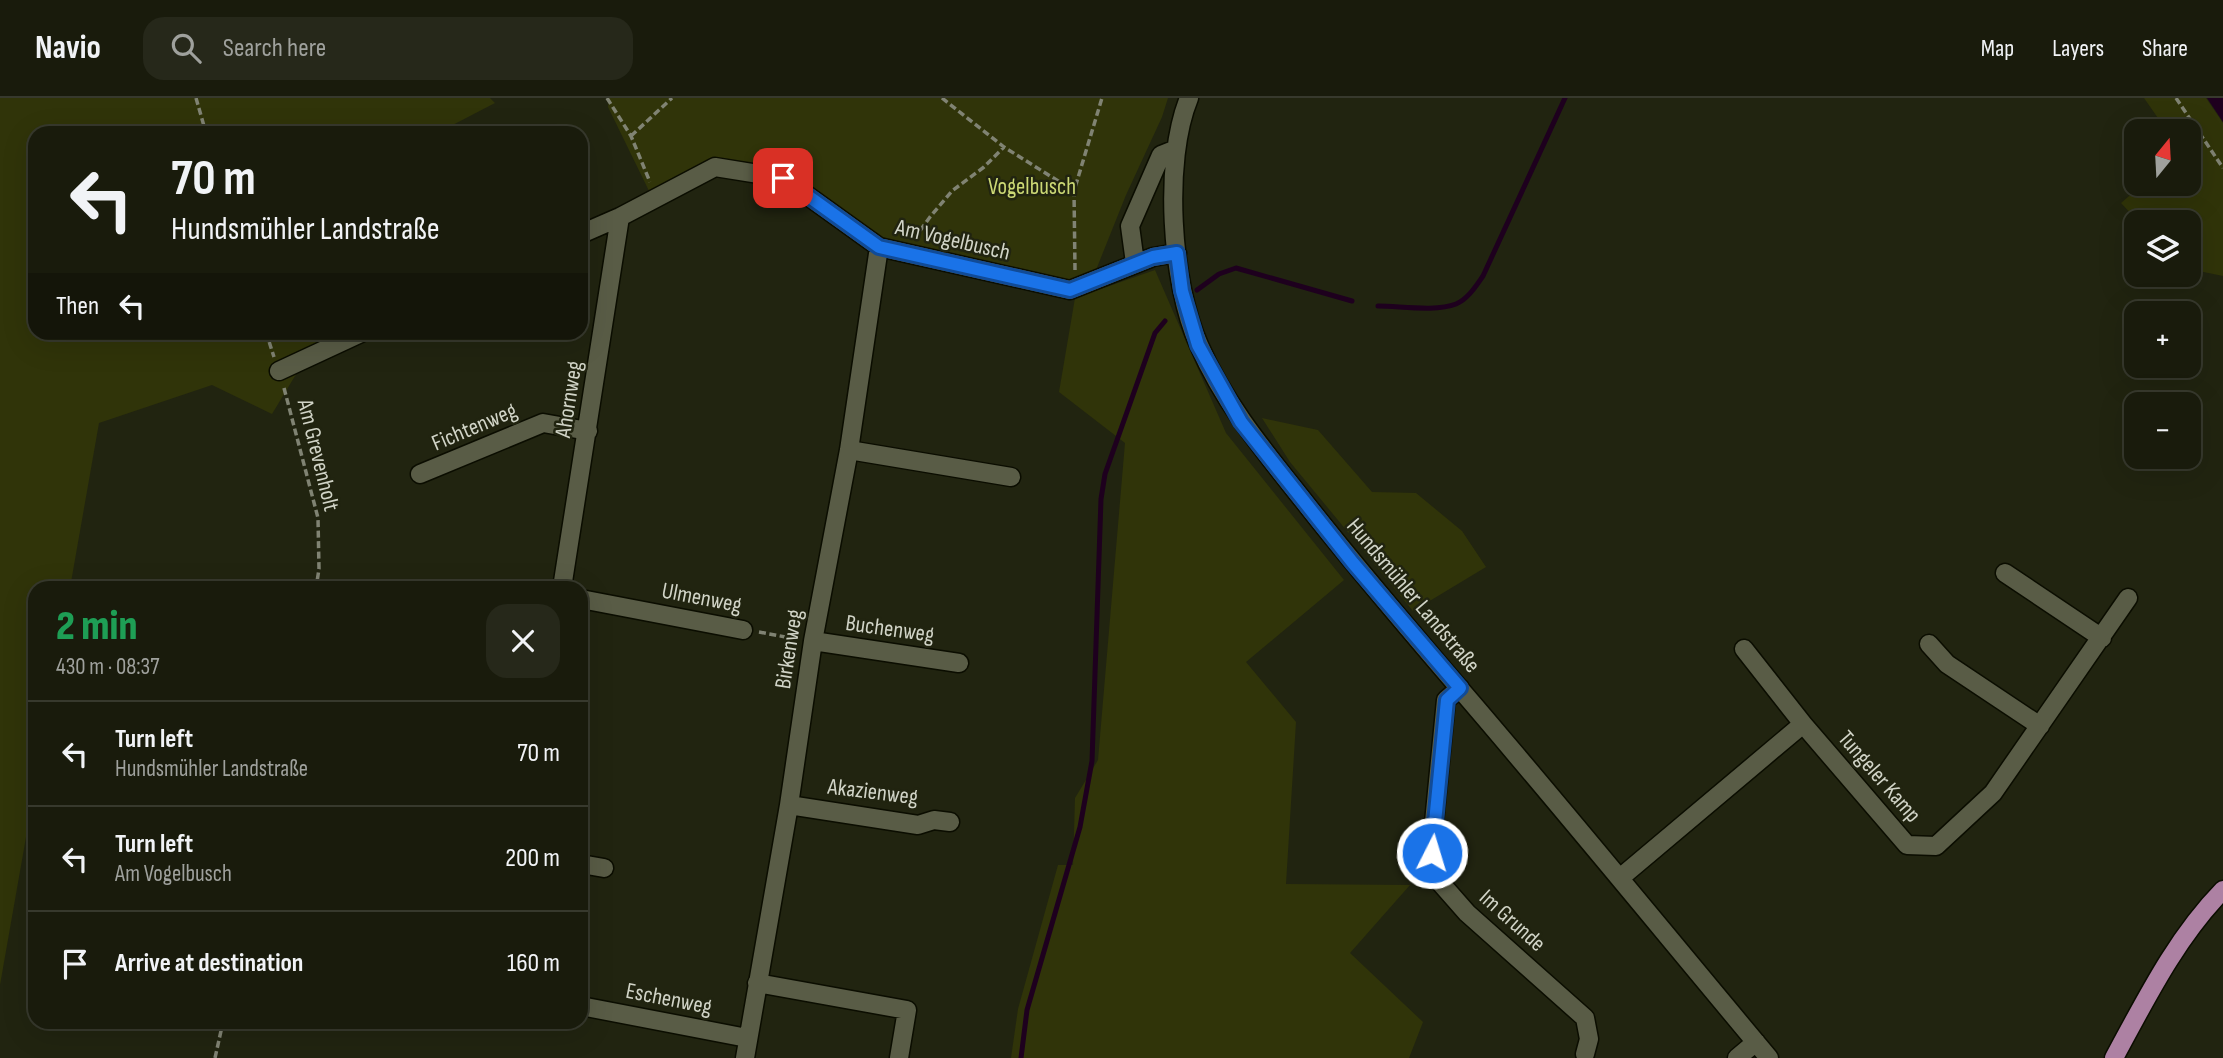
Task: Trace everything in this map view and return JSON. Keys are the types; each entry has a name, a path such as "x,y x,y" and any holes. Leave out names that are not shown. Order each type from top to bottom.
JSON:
{"main road":[{"path":"2114,1058 2163,967 2209,904 2223,890"}],"street":[{"name":"Hundsmühler Landstraße","path":"1189,98 1176,149 1173,196 1182,291 1198,345 1241,422 1353,563 1769,1058"},
{"path":"1135,263 1130,226 1161,155 1176,149"},
{"name":"Am Vogelbusch","path":"588,231 715,167 783,178 879,247 1033,283 1075,289"},
{"path":"1142,197 1173,196"},
{"name":"Ahornweg","path":"563,581 620,217"},
{"name":"Birkenweg","path":"745,1058 789,804 813,641 849,450 879,247"},
{"path":"1075,289 1135,263 1177,253"},
{"path":"279,371 346,340"},
{"name":"Fichtenweg","path":"420,474 543,424 588,431"},
{"path":"849,450 1011,477"},
{"path":"2005,573 2102,638"},
{"name":"Tungeler Kamp","path":"1744,649 1803,724 1907,845 1936,846 1993,793 2128,598"},
{"name":"Ulmenweg","path":"588,600 743,630"},
{"name":"Buchenweg","path":"813,641 959,663"},
{"path":"1929,644 1947,664 2040,726"},
{"name":"Im Grunde","path":"1460,688 1447,700 1445,712 1432,853 1438,880 1467,913 1585,1018 1589,1039 1584,1057"},
{"path":"1620,878 1635,853 1803,724"},
{"name":"Akazienweg","path":"789,804 918,825 934,820 950,822"},
{"path":"588,865 604,868"},
{"path":"757,983 907,1010 899,1058"},
{"name":"Eschenweg","path":"588,1007 747,1038"},
{"path":"1737,1058 1756,1042"}],"path":[{"path":"196,98 204,126"},
{"path":"607,98 631,136 657,197"},
{"path":"631,136 672,98"},
{"path":"942,98 1004,147 1074,191"},
{"path":"1075,289 1074,191 1102,98"},
{"path":"2176,98 2223,168"},
{"path":"904,252 952,191 984,167 1004,147"},
{"name":"Am Grevenholt","path":"269,340 318,518 317,581"},
{"name":"Ulmenweg","path":"743,630 813,641"},
{"path":"215,1058 221,1029"}],"green space":[{"path":"0,98 490,98 495,103 451,126 28,126 28,340 323,340 295,376 272,414 212,385 99,423 71,581 28,581 28,826 0,985"},
{"name":"Vogelbusch","path":"609,98 1168,98 1096,270 1069,283 888,248 785,174 718,161 650,193 608,107"},
{"path":"2144,98 2206,98 2223,123 2223,276 2201,271 2201,210 2128,210 2121,203 2129,196 2202,196 2202,119 2159,119"},
{"path":"1155,270 1226,433 1344,580 1246,662 1296,722 1286,884 1410,885 1350,953 1423,1022 1409,1058 1011,1058 1018,1009 1058,865 1073,865 1075,798 1098,760 1125,443 1059,392 1075,298"},
{"path":"1262,418 1318,430 1372,492 1416,493 1462,531 1486,567 1413,611 1290,462"}],"shaded area":[{"path":"2207,98 2223,98 2223,122"}],"waterway":[{"path":"1378,306 1448,306 1460,302 1471,292 1483,276 1565,98"},
{"path":"1197,290 1219,274 1236,268 1352,301"},
{"path":"1021,1058 1027,1010 1080,827 1092,761 1101,499 1105,474 1155,333 1165,321"}],"route":[{"path":"783,178 879,247 1033,283 1075,289 1135,263 1177,253 1182,291 1198,345 1241,422 1353,563 1460,688 1447,700 1432,853"}]}
